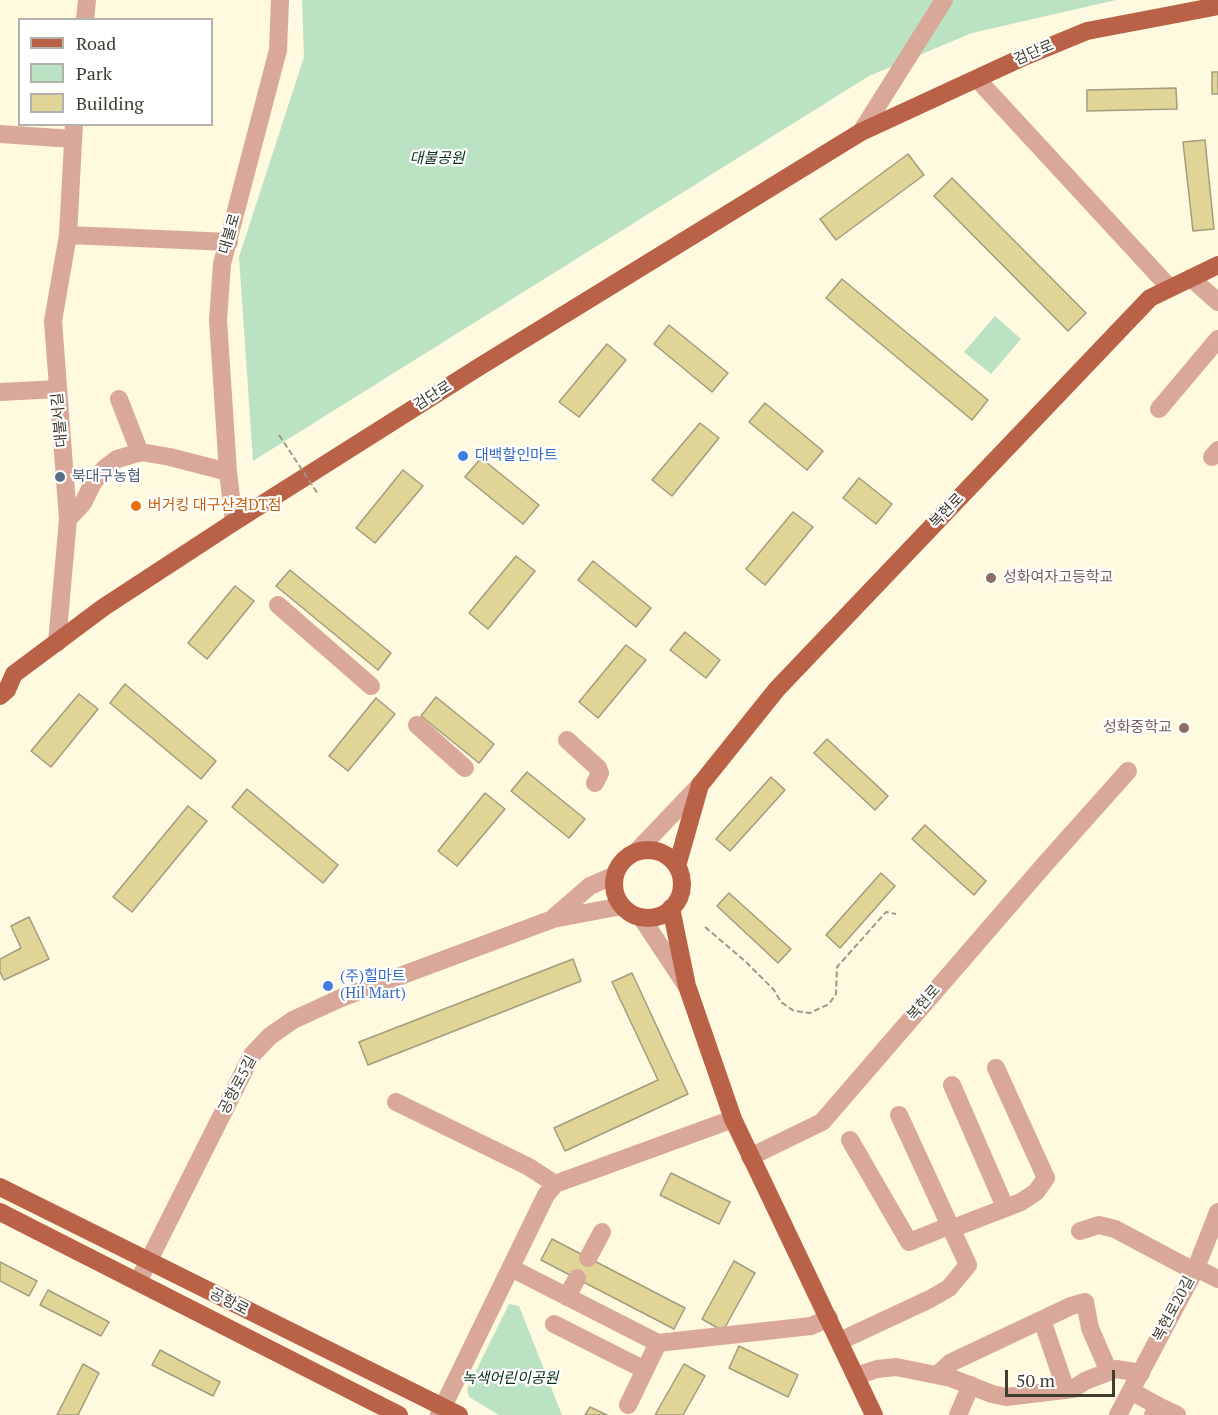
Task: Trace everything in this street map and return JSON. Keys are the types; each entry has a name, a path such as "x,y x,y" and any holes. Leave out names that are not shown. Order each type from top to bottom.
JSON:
{"main road":[{"name":"검단로","path":"0,696 7,690 7,674 57,643 105,607 234,522 479,367 861,132 1019,59 1087,31 1218,6"},
{"name":"복현로","path":"700,785 777,689 1150,298 1218,266"},
{"path":"677,866 700,785"},
{"path":"637,851 659,852 677,866 681,877 678,899 662,914 641,917 622,906 616,897 615,875 619,865 637,851"},
{"path":"671,908 687,986 733,1119 874,1415"},
{"name":"공항로","path":"0,1187 447,1412"},
{"name":"공항로","path":"0,1212 399,1415"}],"street":[{"path":"85,18 87,0"},
{"name":"대불로","path":"234,522 228,472 218,320 222,264 278,50 280,0"},
{"name":"검단로","path":"861,132 944,0"},
{"path":"977,78 1170,288"},
{"name":"대불서길","path":"0,134 74,132 68,235 52,321 68,519 57,643"},
{"path":"68,235 229,242"},
{"path":"1191,278 1218,302"},
{"path":"1159,409 1218,339"},
{"path":"0,392 58,389"},
{"path":"119,399 140,453"},
{"path":"68,519 83,503 93,483 104,469 117,459 140,453 170,457 228,472"},
{"path":"278,605 371,686"},
{"path":"417,725 465,768"},
{"path":"567,740 598,768 600,773 594,783"},
{"name":"복현로","path":"750,1157 822,1122 1128,771"},
{"path":"637,851 700,785"},
{"path":"553,919 590,886 615,875"},
{"path":"553,919 622,906"},
{"path":"641,917 687,986"},
{"name":"공항로5길","path":"138,1282 252,1055 270,1036 293,1020 341,998 553,919"},
{"path":"850,1140 909,1242 1005,1208 1036,1192 1046,1178 996,1068"},
{"path":"952,1085 1005,1208"},
{"path":"396,1102 529,1167 555,1184"},
{"path":"840,1341 949,1288 968,1265 899,1115"},
{"path":"447,1412 511,1268 546,1195 555,1184 733,1119"},
{"name":"복현로20길","path":"1118,1415 1195,1269 1218,1212"},
{"path":"1080,1231 1099,1225 1115,1229 1218,1279"},
{"path":"588,1258 602,1232"},
{"path":"511,1268 658,1343 811,1326 829,1318"},
{"path":"567,1297 577,1278"},
{"path":"937,1375 950,1363 1071,1306 1085,1302 1090,1328 1109,1372"},
{"path":"1042,1320 1066,1390"},
{"path":"554,1324 645,1370"},
{"path":"628,1405 658,1343"},
{"path":"856,1376 896,1367 937,1375 1006,1397 1073,1389 1085,1381 1116,1369 1141,1373"},
{"path":"958,1415 971,1385"},
{"path":"1131,1390 1157,1411 1178,1415"}],"path":[{"path":"279,435 318,494"},
{"path":"705,927 745,960 774,990 781,1002 794,1011 810,1013 830,1004 836,994 837,967 886,912 896,914"}],"green space":[{"name":"대불공원","path":"302,0 1116,0 972,33 869,76 253,461 239,257 304,57"},
{"path":"995,316 1021,339 991,374 964,352"},
{"name":"녹색어린이공원","path":"509,1304 519,1306 562,1415 499,1415 469,1397 467,1389"}],"building":[{"path":"1212,72 1218,72 1218,94 1212,94"},
{"path":"1176,88 1177,109 1087,111 1087,90"},
{"path":"1205,140 1214,229 1193,231 1183,142"},
{"path":"908,154 924,175 836,240 820,219"},
{"path":"952,178 1086,313 1068,331 934,196"},
{"path":"842,279 988,400 972,420 826,298"},
{"path":"669,325 728,373 712,392 654,344"},
{"path":"607,344 626,360 579,417 559,402"},
{"path":"765,403 823,451 807,470 749,422"},
{"path":"700,423 719,438 672,496 652,480"},
{"path":"481,458 539,505 523,524 465,477"},
{"path":"403,470 423,486 375,543 356,528"},
{"path":"859,478 892,504 876,524 843,498"},
{"path":"793,512 813,527 765,585 746,569"},
{"path":"516,556 535,571 488,629 469,613"},
{"path":"593,561 651,608 636,627 578,580"},
{"path":"290,570 391,653 378,670 276,586"},
{"path":"235,586 254,601 207,659 188,643"},
{"path":"685,632 720,660 706,678 670,650"},
{"path":"626,645 646,660 598,718 579,702"},
{"path":"125,684 216,761 201,779 110,703"},
{"path":"79,694 98,709 51,767 31,751"},
{"path":"436,697 494,744 479,763 421,716"},
{"path":"376,698 395,714 348,771 329,756"},
{"path":"827,739 888,796 875,810 814,753"},
{"path":"527,772 585,819 569,838 511,791"},
{"path":"771,777 785,790 730,851 716,839"},
{"path":"247,789 338,865 323,883 232,807"},
{"path":"485,793 505,809 457,866 438,851"},
{"path":"188,806 207,821 132,912 113,897"},
{"path":"925,825 986,881 974,895 912,839"},
{"path":"881,873 895,886 840,948 826,935"},
{"path":"729,893 791,949 778,963 717,906"},
{"path":"29,917 49,959 4,980 0,972 0,959 21,948 11,926"},
{"path":"573,959 581,981 368,1065 359,1042"},
{"path":"632,973 688,1094 565,1151 554,1128 658,1080 612,982"},
{"path":"671,1173 730,1202 719,1224 660,1195"},
{"path":"552,1239 685,1308 674,1329 541,1260"},
{"path":"734,1261 755,1273 723,1331 702,1319"},
{"path":"0,1262 37,1281 29,1296 0,1281"},
{"path":"48,1290 109,1322 101,1336 40,1305"},
{"path":"739,1346 798,1375 788,1397 729,1368"},
{"path":"160,1350 220,1382 213,1396 152,1365"},
{"path":"83,1364 99,1373 78,1415 57,1415"},
{"path":"684,1364 705,1376 683,1415 655,1415"},
{"path":"590,1407 607,1415 585,1415"}],"place":[{"name":"대백할인마트","path":"463,456"},
{"name":"북대구농협","path":"60,477"},
{"name":"버거킹 대구산격DT점","path":"136,506"},
{"name":"성화여자고등학교","path":"991,578"},
{"name":"성화중학교","path":"1184,728"},
{"name":"(주)힐마트 (Hil Mart)","path":"328,986"}]}
